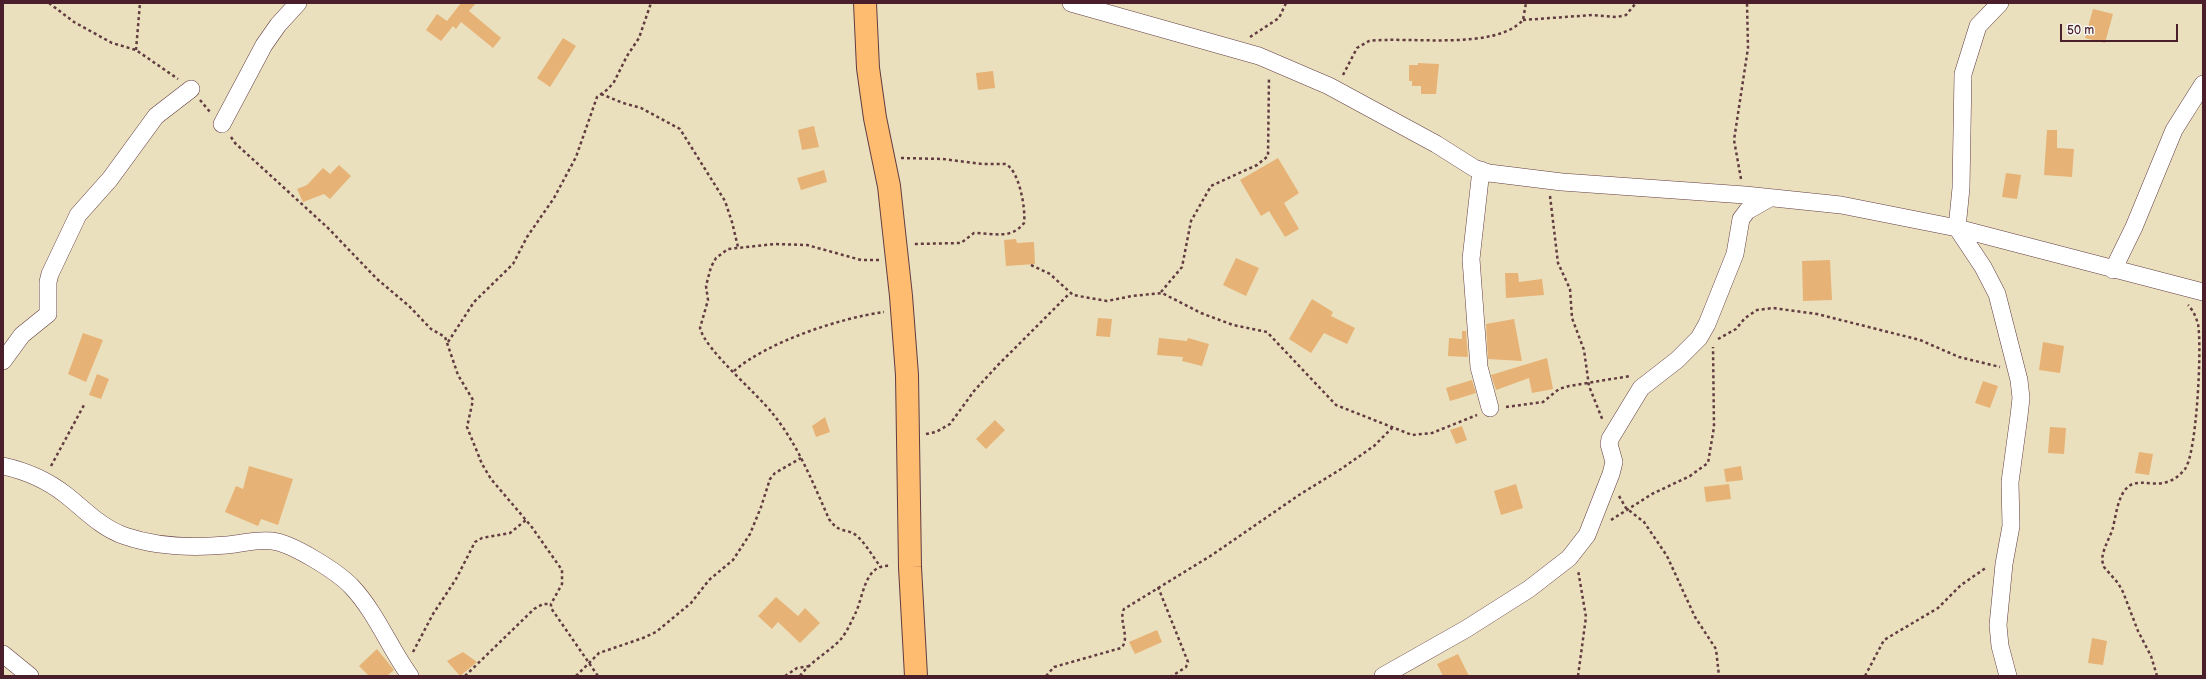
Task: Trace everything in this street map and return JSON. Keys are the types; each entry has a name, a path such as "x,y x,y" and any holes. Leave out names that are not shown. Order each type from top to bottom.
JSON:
{"main road":[{"path":"865,3 868,68 882,158 889,186 897,254 907,375 910,567 916,676"}],"street":[{"path":"222,124 264,45 278,25 298,3"},
{"path":"1071,3 1233,48 1270,60 1336,90 1482,170 1548,180 1745,195 1841,205 1957,228 2113,270 2203,292"},
{"path":"2000,3 1978,26 1963,74 1961,188 1957,228 1983,267 1997,294 2021,398 2010,482 2011,526 2004,564 1998,625 2000,646 2008,676"},
{"path":"2113,270 2134,227 2174,130 2203,84"},
{"path":"3,361 22,335 48,314 48,282 50,274 78,215 110,180 156,116 191,89"},
{"path":"1482,170 1470,259 1479,367 1490,408"},
{"path":"1383,676 1466,629 1529,589 1569,558 1587,535 1614,466 1610,439 1640,388 1691,348 1699,338 1707,324 1735,254 1741,220 1747,211 1770,198"},
{"path":"3,466 27,472 44,480 65,494 94,519 124,536 178,546 208,546 271,541 285,545 326,566 352,587 374,614 407,672"},
{"path":"3,654 30,676"}],"path":[{"path":"50,3 74,22 99,36 122,47 136,50 191,89 222,124 235,143 328,228 377,279 410,306 431,329 445,337 458,375 473,400 467,427 482,464 491,479 526,520 562,570 562,584 551,604 552,612 598,676"},
{"path":"136,50 140,3"},
{"path":"448,343 474,302 513,264 527,237 554,198 576,158 597,96 614,82 627,56 639,38 651,3"},
{"path":"1233,48 1279,18 1286,3"},
{"path":"1523,20 1526,3"},
{"path":"1336,90 1357,48 1369,41 1459,41 1503,32 1523,20 1593,15 1617,17 1626,15 1636,3"},
{"path":"1745,195 1734,140 1748,48 1747,3"},
{"path":"1160,293 1182,267 1191,221 1211,186 1257,165 1268,156 1267,104 1270,60"},
{"path":"600,94 641,108 680,129 725,201 738,247"},
{"path":"880,566 858,537 849,532 839,530 829,519 801,458 773,414 708,345 700,328 708,300 706,286 711,267 723,252 738,247 808,245 861,260 897,254 918,243 961,244 976,233 999,236 1014,232 1024,223 1023,202 1014,172 1005,164 982,164 943,159 882,158"},
{"path":"1548,180 1558,263 1572,297 1572,318 1584,350 1589,383 1610,439"},
{"path":"1031,265 1060,282 1068,294 1107,301 1160,293 1201,313 1233,325 1267,332 1336,405 1412,435 1425,435 1459,424 1490,408 1538,404 1547,400 1563,387 1626,376 1657,375"},
{"path":"908,437 936,432 950,424 974,391 1068,294"},
{"path":"2158,676 2151,656 2138,631 2123,592 2118,583 2104,567 2102,560 2121,498 2128,487 2134,484 2167,482 2176,477 2187,465 2197,409 2200,374 2198,325 2196,317 2184,302"},
{"path":"1626,508 1706,466 1714,426 1712,341 1736,329 1745,318 1757,310 1773,308 1817,314 1920,340 1959,357 2016,371"},
{"path":"734,371 747,359 833,322 859,316 902,310"},
{"path":"44,480 84,405"},
{"path":"1046,676 1054,667 1122,647 1125,640 1122,614 1124,609 1212,555 1341,469 1374,446 1392,428"},
{"path":"576,676 599,653 656,632 691,602 709,580 733,560 750,534 770,479 775,473 801,458"},
{"path":"1614,466 1620,497 1626,508 1644,522 1667,556 1695,617 1716,649 1719,676"},
{"path":"407,672 432,614 456,580 472,546 482,538 510,533 526,520"},
{"path":"1866,676 1884,640 1938,608 1961,585 1990,565"},
{"path":"800,676 842,637 856,611 868,578 880,566 910,567"},
{"path":"1578,567 1586,617 1578,676"},
{"path":"1158,588 1188,662 1186,667 1172,676"},
{"path":"465,676 534,609 544,604 551,604"},
{"path":"785,676 797,668 810,666"}],"building":[{"path":"461,3 476,3 469,11 501,38 493,48 461,22 456,29 453,26 441,41 426,30 437,14 447,21"},
{"path":"2093,9 2113,14 2105,43 2085,38"},
{"path":"563,38 576,46 550,87 537,78"},
{"path":"1418,63 1439,64 1436,94 1421,94 1421,86 1412,86 1412,81 1409,81 1409,65 1418,65"},
{"path":"993,71 995,88 978,90 976,73"},
{"path":"814,126 819,147 802,150 798,130"},
{"path":"2047,130 2057,130 2057,148 2074,149 2072,177 2044,175"},
{"path":"1278,158 1299,193 1284,203 1299,229 1285,237 1269,211 1261,216 1240,180"},
{"path":"339,165 351,176 330,199 324,194 303,202 297,189 307,185 323,168 330,174"},
{"path":"824,170 827,182 801,190 797,178"},
{"path":"2006,173 2021,175 2017,199 2002,197"},
{"path":"1016,239 1017,243 1034,242 1035,264 1006,266 1004,240"},
{"path":"1236,258 1259,268 1246,296 1223,285"},
{"path":"1830,260 1832,300 1803,301 1802,261"},
{"path":"1505,273 1518,273 1519,282 1542,279 1544,295 1506,298"},
{"path":"1312,299 1333,312 1331,316 1355,328 1347,344 1324,333 1311,353 1289,339"},
{"path":"1098,318 1112,319 1110,337 1096,336"},
{"path":"1514,319 1522,361 1488,359 1486,324"},
{"path":"1462,331 1466,331 1468,357 1448,356 1449,338 1462,339"},
{"path":"83,333 103,340 86,382 68,374"},
{"path":"1159,338 1187,341 1188,338 1209,344 1202,366 1182,361 1183,357 1157,355"},
{"path":"2043,342 2064,346 2060,373 2039,370"},
{"path":"1547,358 1553,389 1532,393 1529,378 1496,390 1491,375"},
{"path":"97,374 109,379 101,399 89,395"},
{"path":"1472,380 1476,393 1450,401 1446,388"},
{"path":"1983,381 1998,386 1990,408 1975,403"},
{"path":"825,417 830,432 816,437 812,426"},
{"path":"995,420 1005,430 986,449 976,439"},
{"path":"1462,426 1467,440 1456,444 1450,430"},
{"path":"2050,427 2066,428 2064,454 2048,453"},
{"path":"2139,452 2153,454 2149,475 2135,473"},
{"path":"249,466 293,479 278,525 261,519 258,526 225,512 236,486 243,489"},
{"path":"1741,466 1743,480 1726,482 1724,469"},
{"path":"1516,484 1523,508 1501,515 1494,491"},
{"path":"1729,484 1731,499 1706,502 1704,487"},
{"path":"776,597 798,616 805,608 820,623 800,643 778,622 772,629 758,616"},
{"path":"1157,630 1162,642 1135,654 1129,642"},
{"path":"2092,638 2107,641 2103,665 2088,663"},
{"path":"377,649 394,670 387,676 369,676 359,666"},
{"path":"463,652 477,662 460,676 447,661"},
{"path":"1458,654 1469,676 1443,676 1437,664"}]}
